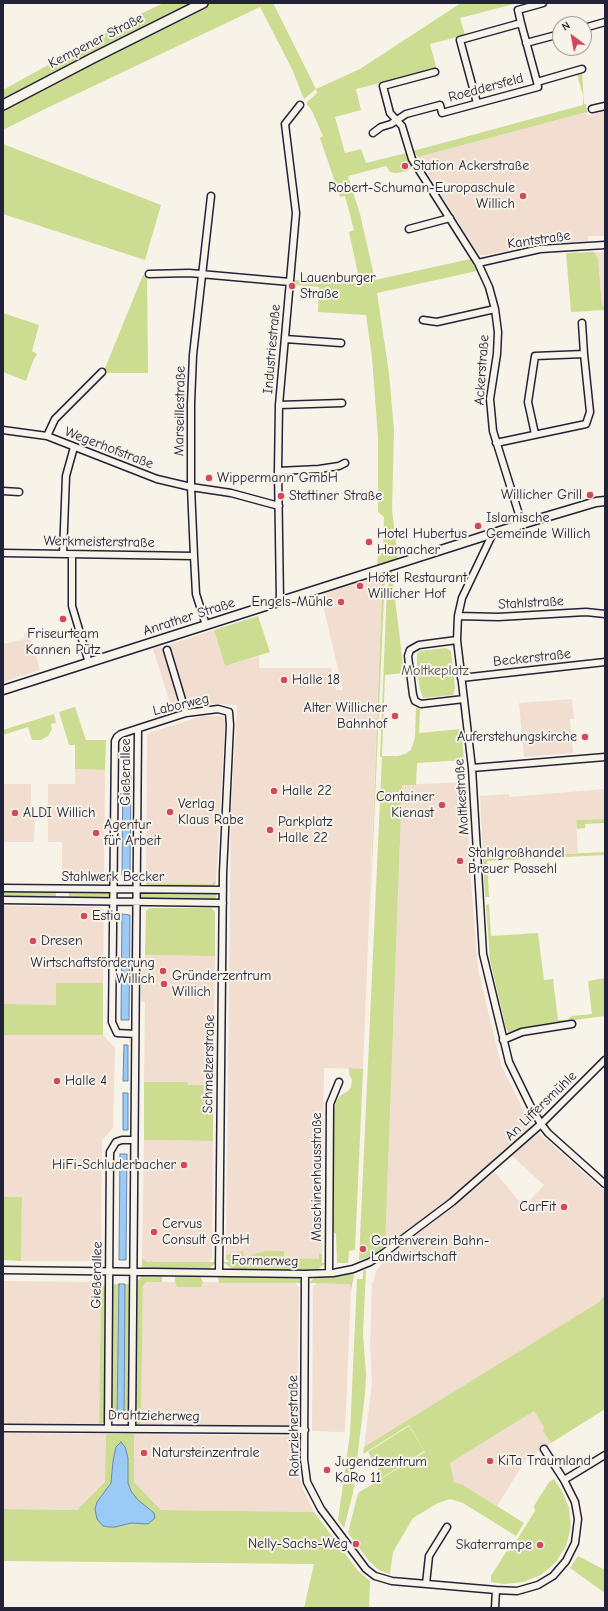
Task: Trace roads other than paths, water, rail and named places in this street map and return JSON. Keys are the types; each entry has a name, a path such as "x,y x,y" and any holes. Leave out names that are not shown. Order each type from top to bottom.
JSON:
{"main road":[{"name":"Kempener Straße","path":"3,105 203,3"}],"street":[{"path":"537,82 518,10 543,3"},
{"path":"592,26 605,22"},
{"path":"477,103 460,40 521,23"},
{"path":"526,43 552,36"},
{"name":"Roeddersfeld","path":"373,133 381,127 390,124 406,114 440,105 442,113 538,87 537,82 582,70"},
{"path":"397,120 390,112 383,86 435,72"},
{"name":"Industriestraße","path":"280,601 278,471 279,405 296,213 285,124 300,105"},
{"path":"592,109 605,106"},
{"name":"Ackerstraße","path":"397,120 402,126 412,159 478,263 489,286 495,309 498,332 490,399 493,431 522,524"},
{"name":"Marseillestraße","path":"206,625 196,594 191,487 191,374 212,196"},
{"path":"409,229 450,218"},
{"name":"Kantstraße","path":"478,263 540,249 605,245"},
{"path":"149,274 175,272 202,273 290,282"},
{"name":"Ackerstraße","path":"423,320 437,322 495,309"},
{"path":"496,443 586,424 590,412 582,323"},
{"path":"285,340 341,343"},
{"path":"535,434 528,402 535,356 584,354"},
{"name":"Wegerhofstraße","path":"47,436 55,419 102,372"},
{"path":"279,405 342,403"},
{"name":"Wegerhofstraße","path":"3,430 47,436 157,479 191,487 231,493 279,506"},
{"path":"63,554 66,476 74,447"},
{"path":"278,471 320,469 339,466 345,463"},
{"path":"3,491 19,492"},
{"name":"Anrather Straße","path":"3,690 522,524 596,502 605,501"},
{"name":"Moltkestraße","path":"493,534 462,598 458,616 457,640 472,768 483,954 509,1062 541,1124 574,1158 605,1184"},
{"name":"Werkmeisterstraße","path":"3,553 194,556"},
{"path":"72,555 72,606 89,663"},
{"name":"Stahlstraße","path":"458,616 498,617 586,612 605,614"},
{"path":"457,640 416,645 410,650 408,656 413,695 416,702 425,704 464,699"},
{"path":"167,650 186,713"},
{"name":"Beckerstraße","path":"461,678 605,662"},
{"name":"Laborweg","path":"138,729 186,713 218,709 229,712"},
{"name":"Schmelzerstraße","path":"219,1272 223,890 230,725 229,712"},
{"name":"Gießerallee","path":"132,1428 134,1140 136,1034 138,901 138,729 121,734 116,738 112,1022 117,1033 136,1034"},
{"path":"472,768 605,757"},
{"name":"Stahlwerk Becker","path":"3,888 223,890"},
{"name":"Stahlwerk Becker","path":"3,900 223,903"},
{"path":"503,1040 522,1032 572,1024"},
{"name":"An Liffersmühle","path":"492,1168 541,1124 605,1060"},
{"name":"Maschinenhausstraße","path":"329,1273 330,1104 338,1082"},
{"name":"Gießerallee","path":"108,1428 110,1152 115,1143 118,1141 134,1140"},
{"name":"Formerweg","path":"3,1270 305,1274 351,1270 377,1258 439,1212 492,1168"},
{"name":"Rohrzieherstraße","path":"305,1274 304,1459 307,1482 321,1509 366,1569 375,1576 384,1580 517,1591 538,1586 553,1576 568,1558 575,1543 578,1519 575,1502 564,1480 544,1449"},
{"name":"Drahtzieherweg","path":"3,1428 305,1430"},
{"path":"564,1480 605,1455"},
{"path":"426,1584 429,1556 447,1527"},
{"path":"495,1608 496,1590"}],"water":[{"path":"123,768 131,768 130,875 122,875"},
{"path":"122,914 130,915 129,1020 121,1020"},
{"path":"124,1045 128,1045 128,1081 123,1081"},
{"path":"123,1093 128,1093 128,1130 123,1130"},
{"path":"120,1154 127,1154 126,1260 119,1260"},
{"path":"119,1284 125,1284 124,1418 117,1417"},
{"path":"121,1442 125,1447 128,1458 128,1483 131,1491 137,1499 154,1513 155,1518 148,1524 131,1523 109,1527 103,1526 97,1519 95,1509 97,1502 111,1483 116,1447"}],"place":[{"name":"Station Ackerstraße","path":"405,166"},
{"name":"Robert-Schuman-Europaschule Willich","path":"523,196"},
{"name":"Lauenburger Straße","path":"292,286"},
{"name":"Wippermann GmbH","path":"209,478"},
{"name":"Willicher Grill","path":"590,495"},
{"name":"Stettiner Straße","path":"281,496"},
{"name":"Islamische Gemeinde Willich","path":"478,526"},
{"name":"Hotel Hubertus Hamacher","path":"369,542"},
{"name":"Hotel Restaurant Willicher Hof","path":"360,586"},
{"name":"Engels-Mühle","path":"341,602"},
{"name":"Friseurteam Kannen Pütz","path":"63,619"},
{"name":"Halle 18","path":"284,680"},
{"name":"Alter Willicher Bahnhof","path":"395,716"},
{"name":"Auferstehungskirche","path":"585,737"},
{"name":"Halle 22","path":"274,791"},
{"name":"Container Kienast","path":"442,805"},
{"name":"Verlag Klaus Rabe","path":"170,812"},
{"name":"ALDI Willich","path":"15,813"},
{"name":"Parkplatz Halle 22","path":"270,830"},
{"name":"Agentur für Arbeit","path":"96,833"},
{"name":"Stahlgroßhandel Breuer Possehl","path":"460,861"},
{"name":"Estia","path":"84,916"},
{"name":"Dresen","path":"33,941"},
{"name":"Wirtschaftsförderung Willich","path":"163,971"},
{"name":"Gründerzentrum Willich","path":"164,984"},
{"name":"Halle 4","path":"57,1081"},
{"name":"HiFi-Schluderbacher","path":"184,1165"},
{"name":"CarFit","path":"564,1207"},
{"name":"Cervus Consult GmbH","path":"154,1232"},
{"name":"Gartenverein Bahn- Landwirtschaft","path":"363,1249"},
{"name":"Natursteinzentrale","path":"144,1453"},
{"name":"KiTa Traumland","path":"490,1461"},
{"name":"Jugendzentrum KaRo 11","path":"327,1470"},
{"name":"Nelly-Sachs-Weg","path":"356,1544"},
{"name":"Skaterrampe","path":"540,1545"}],"park label":[{"name":"Moltkeplatz","path":"435,671"}]}
